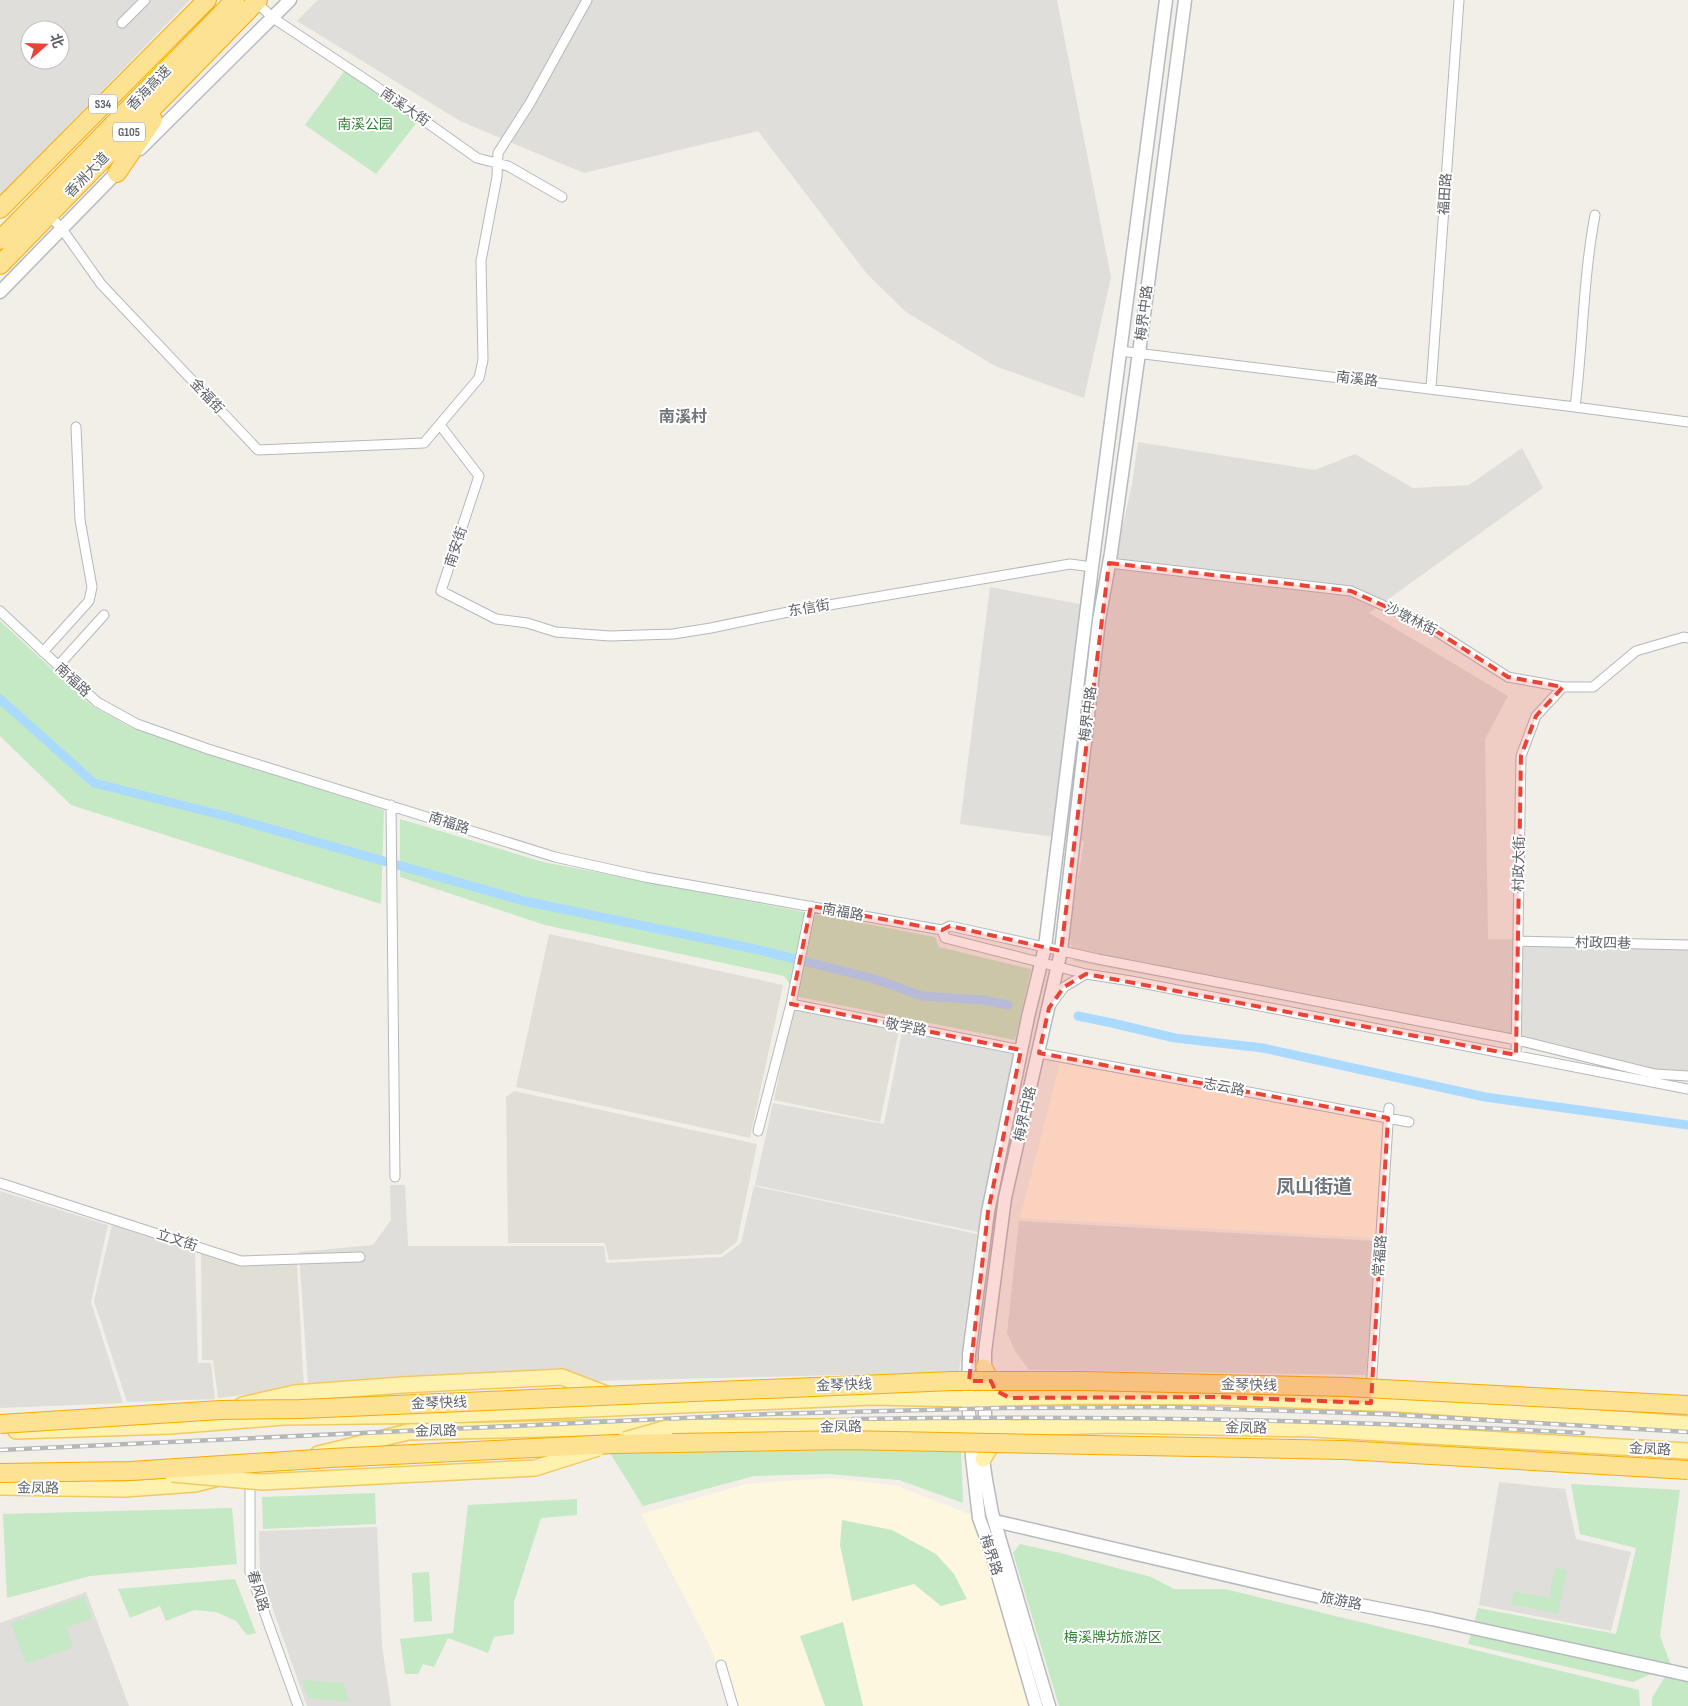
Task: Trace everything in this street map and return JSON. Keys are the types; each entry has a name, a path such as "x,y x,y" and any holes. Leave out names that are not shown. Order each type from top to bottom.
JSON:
{"highway":[{"name":"香海高速","path":"0,209 207,0"},
{"name":"香洲大道","path":"0,232 228,0"},
{"name":"香海高速","path":"0,240 234,0"},
{"name":"香洲大道","path":"0,265 257,1"},
{"path":"117,173 178,82"},
{"name":"金琴快线","path":"0,1424 221,1410 311,1408 952,1381 1345,1387 1688,1405"},
{"path":"0,1473 131,1471 614,1444 844,1440 1344,1450 1688,1470"}],"main road":[{"path":"0,292 290,0"},
{"name":"梅界中路","path":"968,1399 969,1354 988,1212 1044,947 1166,0"},
{"name":"梅界中路","path":"978,1426 985,1399 984,1367 1005,1198 1061,951 1099,620 1139,353 1186,0"},
{"path":"984,1367 995,1390 1010,1398"},
{"path":"221,1410 295,1393 402,1385 562,1377 638,1406"},
{"name":"金凤路","path":"0,1432 170,1426 284,1418 447,1415 872,1397 985,1399 1080,1396 1219,1396 1371,1403 1688,1424"},
{"name":"梅界路","path":"968,1399 978,1426 972,1457 979,1518 991,1552 1036,1706"},
{"name":"金凤路","path":"0,1488 124,1489 186,1485 408,1432 582,1428 978,1426 1012,1428 1112,1425 1314,1429 1688,1450"},
{"path":"978,1426 995,1521 1049,1706"},
{"path":"131,1471 262,1482 535,1468 667,1428"},
{"path":"983,1459 998,1434 1012,1428"},
{"name":"旅游路","path":"995,1521 1329,1600 1432,1619 1688,1675"}],"street":[{"path":"122,23 145,0"},
{"path":"440,425 479,378 483,360 481,261 498,164 498,153 530,104 587,0"},
{"name":"福田路","path":"1431,388 1459,0"},
{"name":"南溪大街","path":"257,1 273,18 374,85 477,158 508,166 562,197"},
{"name":"金福街","path":"49,214 101,284 258,450 424,443 440,425"},
{"path":"1575,407 1580,368 1590,238 1595,215"},
{"name":"南溪路","path":"1120,351 1431,388 1688,422"},
{"name":"南安街","path":"440,425 479,476 441,591 496,619 526,623"},
{"path":"43,652 88,601 92,587 80,520 76,427"},
{"name":"沙墩林街","path":"1109,563 1351,591 1425,624 1508,677 1563,687 1593,687 1636,651 1684,637 1688,638"},
{"name":"东信街","path":"526,623 556,632 610,636 673,634 788,612 1070,564 1092,568"},
{"name":"南福路","path":"0,611 97,702 137,724 208,749 555,857 645,877 942,930"},
{"path":"58,666 104,615"},
{"name":"村政大街","path":"1516,1055 1521,756 1536,716 1563,687"},
{"path":"391,805 395,1177"},
{"path":"758,1131 791,1004 811,906"},
{"path":"1688,1076 1655,1074 1517,1040 1061,951 950,926 942,930 945,938 1057,968 1688,1089"},
{"name":"村政四巷","path":"1518,942 1688,945"},
{"path":"1049,1008 1064,988 1086,974"},
{"name":"敬学路","path":"791,1004 1021,1050"},
{"name":"志云路","path":"1039,1053 1409,1122"},
{"path":"1015,1079 1032,1082"},
{"name":"常福路","path":"1371,1403 1389,1108"},
{"name":"立文街","path":"0,1183 241,1260 360,1257"},
{"name":"春风路","path":"250,1470 250,1572 298,1706"},
{"path":"721,1665 733,1706"}],"highlighted area":[{"path":"1109,563 1351,591 1425,624 1508,677 1563,687 1536,716 1521,756 1516,1055 1086,974 1064,987 1049,1008 1039,1053 1388,1118 1371,1403 1219,1397 1010,1398 995,1390 991,1381 969,1381 988,1212 1021,1050 791,1004 811,906 942,930 950,926 1061,951"}],"shaded area":[{"path":"0,0 190,0 0,196"},
{"path":"318,0 1057,0 1111,277 1084,398 995,366 906,312 867,274 758,131 584,173 460,121 297,21"},
{"path":"1138,442 1315,470 1355,454 1413,488 1469,485 1522,448 1543,488 1369,613 1508,696 1485,739 1488,939 1688,942 1688,1078 1074,961 1069,932 1084,841 960,824 990,587 1096,607 1118,546 1132,485"},
{"path":"549,934 783,985 750,1138 516,1087"},
{"path":"793,1008 899,1030 880,1122 774,1100"},
{"path":"902,1031 1013,1053 978,1232 755,1185 773,1103 884,1124"},
{"path":"1060,1063 1384,1122 1375,1238 1020,1218"},
{"path":"514,1091 757,1144 737,1242 721,1254 609,1260 605,1243 508,1243 506,1097"},
{"path":"390,1185 405,1185 408,1246 604,1246 606,1263 722,1257 741,1243 754,1186 977,1234 959,1372 596,1381 561,1368 308,1385 299,1252 373,1245 391,1220"},
{"path":"0,1191 108,1225 91,1302 123,1403 0,1408"},
{"path":"1019,1221 1376,1241 1366,1375 1029,1370 1015,1351 1007,1333"},
{"path":"112,1225 195,1252 198,1363 211,1363 215,1399 127,1402 94,1301"},
{"path":"201,1252 242,1265 297,1264 304,1388 218,1398 213,1360 202,1360"},
{"path":"831,1478 898,1486 979,1518 1036,1706 731,1706 710,1646 641,1514 746,1484"},
{"path":"1499,1482 1565,1489 1576,1539 1631,1552 1611,1631 1479,1605"},
{"path":"377,1527 382,1646 391,1706 307,1706 260,1573 259,1531"},
{"path":"86,1592 129,1706 0,1706 0,1623"}],"green space":[{"name":"南溪公园","path":"346,69 419,120 376,174 305,125"},
{"path":"0,621 92,706 132,728 384,810 381,904 71,805 0,736"},
{"path":"400,819 543,862 935,937 939,947 1031,969 1015,1040 799,997 784,976 545,925 400,877"},
{"path":"961,1445 963,1503 899,1480 828,1474 754,1476 643,1506 610,1453"},
{"path":"1571,1484 1680,1490 1660,1636 1671,1665 1633,1682 1468,1644 1478,1608 1616,1634 1636,1548 1580,1534"},
{"path":"375,1493 376,1524 263,1529 262,1497"},
{"path":"577,1499 577,1515 541,1518 514,1602 514,1634 494,1637 488,1653 448,1638 434,1667 423,1664 418,1674 405,1674 400,1639 453,1633 468,1505"},
{"path":"232,1508 237,1564 90,1576 7,1598 3,1514"},
{"path":"842,1520 892,1530 936,1554 954,1574 967,1599 941,1606 914,1584 852,1601 840,1545"},
{"name":"梅溪牌坊旅游区","path":"1020,1544 1151,1577 1174,1589 1225,1589 1639,1690 1640,1706 1059,1706 1013,1553"},
{"path":"1555,1567 1567,1570 1558,1614 1511,1604 1514,1591 1549,1598"},
{"path":"429,1572 432,1621 414,1622 412,1573"},
{"path":"235,1579 256,1633 247,1635 236,1621 216,1612 194,1610 166,1621 160,1606 130,1618 118,1589"},
{"path":"84,1596 92,1618 66,1628 73,1647 26,1664 11,1623"},
{"path":"843,1622 863,1706 825,1706 800,1636"},
{"path":"1666,1675 1688,1680 1688,1706 1652,1706 1652,1698"},
{"path":"302,1680 343,1683 349,1702 308,1698"}],"waterway":[{"path":"0,699 94,783 225,816 524,901 755,949 875,979 922,996 983,1000 1008,1005"},
{"path":"1078,1016 1175,1038 1263,1048 1485,1097 1688,1125"}],"railway":[{"path":"0,1450 769,1414 1003,1408 1168,1407 1382,1414 1688,1432"},
{"path":"853,1419 1127,1418 1310,1422 1583,1433"}],"district":[{"name":"南溪村","path":"683,417"},
{"name":"凤山街道","path":"1314,1187"}]}
